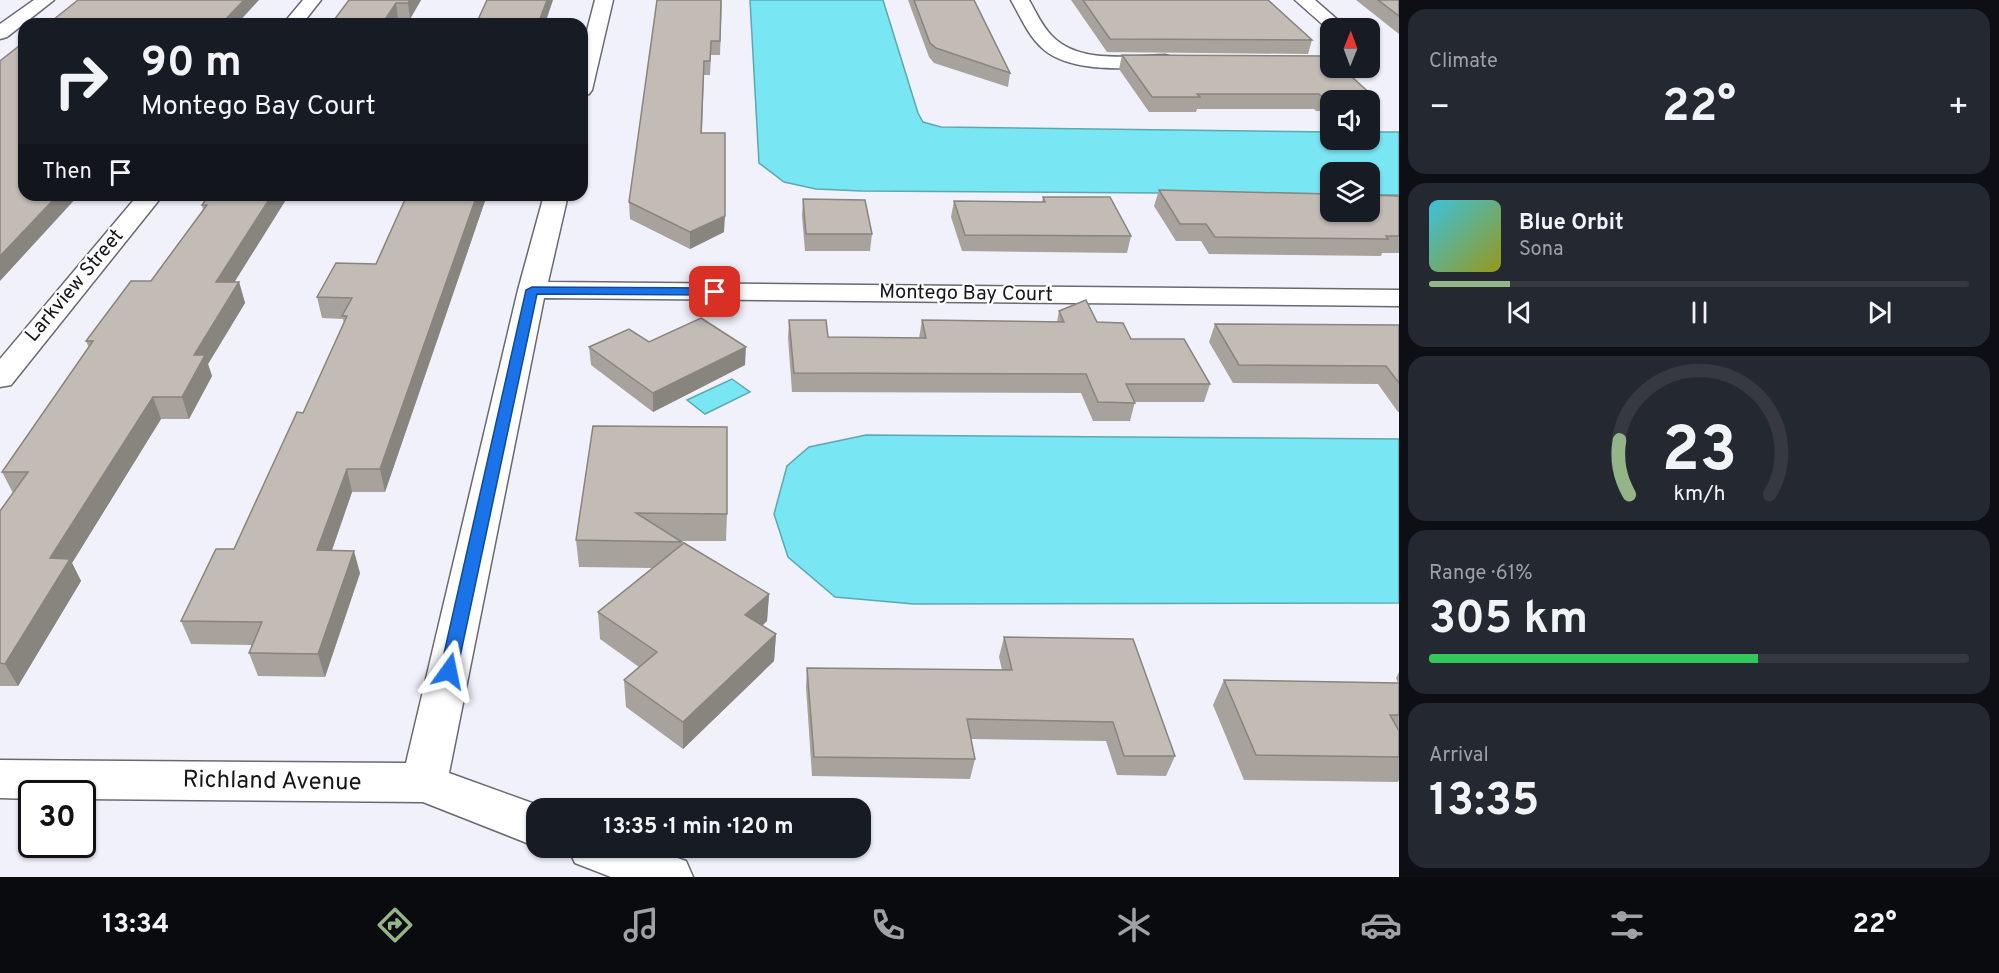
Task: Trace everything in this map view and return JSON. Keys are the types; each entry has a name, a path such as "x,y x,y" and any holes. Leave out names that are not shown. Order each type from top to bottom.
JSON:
{"street":[{"path":"20,18 45,0"},
{"path":"297,18 312,0"},
{"path":"588,65 604,0"},
{"path":"1020,0 1044,39 1053,48 1071,56 1115,61 1187,62"},
{"path":"1304,0 1326,18"},
{"path":"0,33 18,20"},
{"name":"Larkview Street","path":"0,378 146,201"},
{"path":"424,783 532,290 554,201"},
{"name":"Montego Bay Court","path":"532,290 1399,298"},
{"name":"Richland Avenue","path":"0,779 424,783 526,822"},
{"path":"619,858 669,877"}],"water":[{"path":"750,0 883,0 918,113 923,122 941,127 1320,132 1320,150 1380,150 1380,132 1399,132 1399,195 1380,195 1380,162 1320,162 1320,194 816,189 784,182 759,163"},
{"path":"732,379 750,392 705,414 687,400"},
{"path":"866,435 1399,439 1399,603 914,604 835,597 788,557 774,514 787,466 809,447"}],"building":[{"path":"78,0 244,0 227,18 56,18"},
{"path":"349,0 410,0 408,3 396,3 386,18 336,18"},
{"path":"487,0 547,0 540,18 479,18"},
{"path":"657,0 721,0 720,41 711,41 710,61 704,61 701,133 725,133 725,216 690,232 629,202"},
{"path":"914,0 974,0 1010,73 936,48 930,43"},
{"path":"1083,0 1268,0 1312,40 1110,39"},
{"path":"1378,0 1399,0 1399,16"},
{"path":"18,47 18,201 52,201 0,256 0,61"},
{"path":"1122,55 1320,56 1320,78 1353,78 1366,90 1320,90 1320,95 1197,94 1200,97 1152,97"},
{"path":"1159,190 1320,194 1320,222 1380,222 1380,195 1399,196 1399,236 1386,236 1388,239 1215,237 1206,224 1180,224"},
{"path":"1043,197 1110,197 1131,236 965,235 954,201 1045,202"},
{"path":"803,199 865,200 872,234 806,234"},
{"path":"205,201 268,201 216,282 239,282 194,355 205,355 182,397 153,397 50,558 70,559 5,664 0,663 0,511 28,472 2,472 93,341 86,341 131,281 151,281 207,205 202,205"},
{"path":"404,201 475,201 380,469 347,469 317,550 354,551 318,654 249,653 262,622 181,621 216,549 234,549 297,412 303,413 347,316 342,316 352,298 317,297 336,263 376,264"},
{"path":"1086,300 1097,322 1123,323 1131,339 1184,339 1210,384 1126,384 1135,403 1098,402 1086,374 794,373 789,320 826,320 828,337 926,338 922,320 1064,322 1059,311"},
{"path":"701,318 746,347 653,393 589,347 629,329 649,342"},
{"path":"1215,324 1399,325 1399,383 1386,366 1239,365"},
{"path":"593,426 727,427 727,514 636,513 682,542 576,540"},
{"path":"684,543 769,594 745,615 776,634 683,722 624,680 657,652 598,612"},
{"path":"1004,637 1133,639 1175,756 1124,756 1113,722 967,719 975,759 814,757 807,668 1012,670"},
{"path":"1224,680 1399,683 1399,715 1390,715 1399,731 1399,757 1256,755"}],"route":[{"path":"449,671 532,290 715,292"}]}
